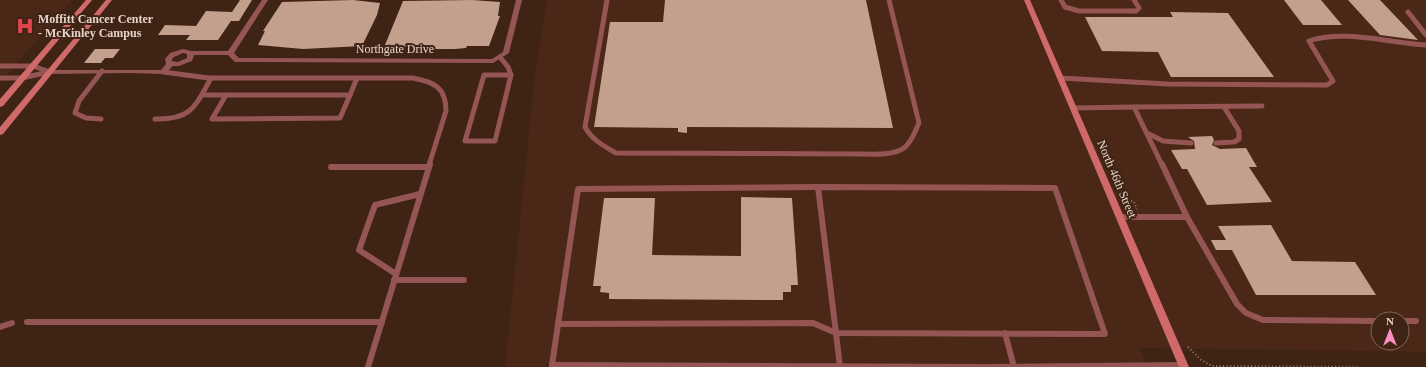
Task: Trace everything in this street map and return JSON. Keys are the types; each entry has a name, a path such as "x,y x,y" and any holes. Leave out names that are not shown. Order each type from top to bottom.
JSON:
{"street":[{"path":"0,104 89,0"},
{"path":"0,132 109,0"},
{"path":"230,53 265,0"},
{"path":"500,57 506,53 519,0"},
{"name":"North 46th Street","path":"1027,0 1184,366"},
{"name":"Northgate Drive","path":"170,64 168,59 175,53 183,51 191,53 230,53 237,60 493,61 500,57"},
{"path":"50,72 162,72 170,64 187,62 192,57 191,53"}],"lane":[{"path":"607,0 585,127 588,134 606,148 616,153 857,154 881,153 904,148 913,136 918,123 889,0"},
{"path":"1061,0 1065,7 1080,11 1136,11 1139,8 1134,0"},
{"path":"1408,12 1426,35"},
{"path":"1060,78 1168,84 1327,85 1333,81 1329,72 1312,50 1309,41 1320,37 1371,37 1397,43 1426,45"},
{"path":"500,57 509,68 511,75 495,141 465,141 484,75 511,75"},
{"path":"0,66 33,66 50,72"},
{"path":"100,119 86,118 75,113 79,101 102,71"},
{"path":"0,78 22,78 50,72"},
{"path":"162,72 211,78 413,78 425,80 442,90 447,99 446,111 368,367"},
{"path":"155,119 178,118 193,108 211,78"},
{"path":"226,95 212,119 340,118 357,78"},
{"path":"202,95 350,95"},
{"path":"1073,108 1262,106"},
{"path":"1134,107 1187,217 1237,304 1246,313 1263,320 1370,321"},
{"path":"1216,143 1234,142 1239,138 1239,131 1224,107"},
{"path":"1146,133 1163,142 1191,143"},
{"path":"331,167 429,167"},
{"path":"558,324 813,323 835,333 1105,334 1055,188 818,187 578,189 558,324 552,366 1184,366"},
{"path":"818,187 839,366"},
{"path":"420,194 375,205 359,250 395,277 464,280"},
{"path":"1120,217 1187,217"},
{"path":"1410,321 1416,321"},
{"path":"27,322 382,322"},
{"path":"0,327 12,323"},
{"path":"1005,333 1014,367"}],"path":[{"path":"1120,189 1123,196 1134,202 1141,217"},
{"path":"1186,345 1200,359 1212,366 1359,367"}],"shaded area":[{"name":"Moffitt Cancer Center - McKinley Campus","path":"0,0 72,0 0,83"},
{"path":"547,0 1426,0 1426,352 1140,348 1147,367 505,367 535,74"}],"building":[{"path":"240,0 252,0 239,21 231,21 218,40 186,40 190,35 158,35 165,25 196,26 206,11 232,12"},
{"path":"353,0 380,3 377,15 362,46 303,49 258,45 265,31 263,31 282,2"},
{"path":"472,0 500,2 498,16 500,16 489,46 467,46 466,48 455,49 430,49 385,45 403,1"},
{"path":"665,0 866,0 893,128 687,127 687,133 678,132 678,128 594,127 610,22 663,22"},
{"path":"1284,0 1321,0 1342,25 1303,25"},
{"path":"1348,0 1380,0 1418,40 1380,35"},
{"path":"1170,12 1228,13 1274,77 1171,77 1158,52 1102,51 1085,17 1173,17"},
{"path":"95,49 120,49 113,58 105,58 101,63 84,63"},
{"path":"1212,136 1214,140 1212,145 1220,149 1246,148 1257,167 1249,167 1272,202 1207,205 1187,169 1182,169 1171,150 1195,149 1194,141 1188,137"},
{"path":"741,197 792,198 798,285 791,285 791,292 783,292 783,300 609,299 609,293 600,292 601,286 593,286 604,198 655,198 652,255 741,256"},
{"path":"1271,225 1292,261 1355,262 1376,295 1256,295 1232,250 1216,250 1211,240 1226,240 1218,226"}],"place":[{"name":"Moffitt Cancer Center - McKinley Campus","path":"25,26"}]}
